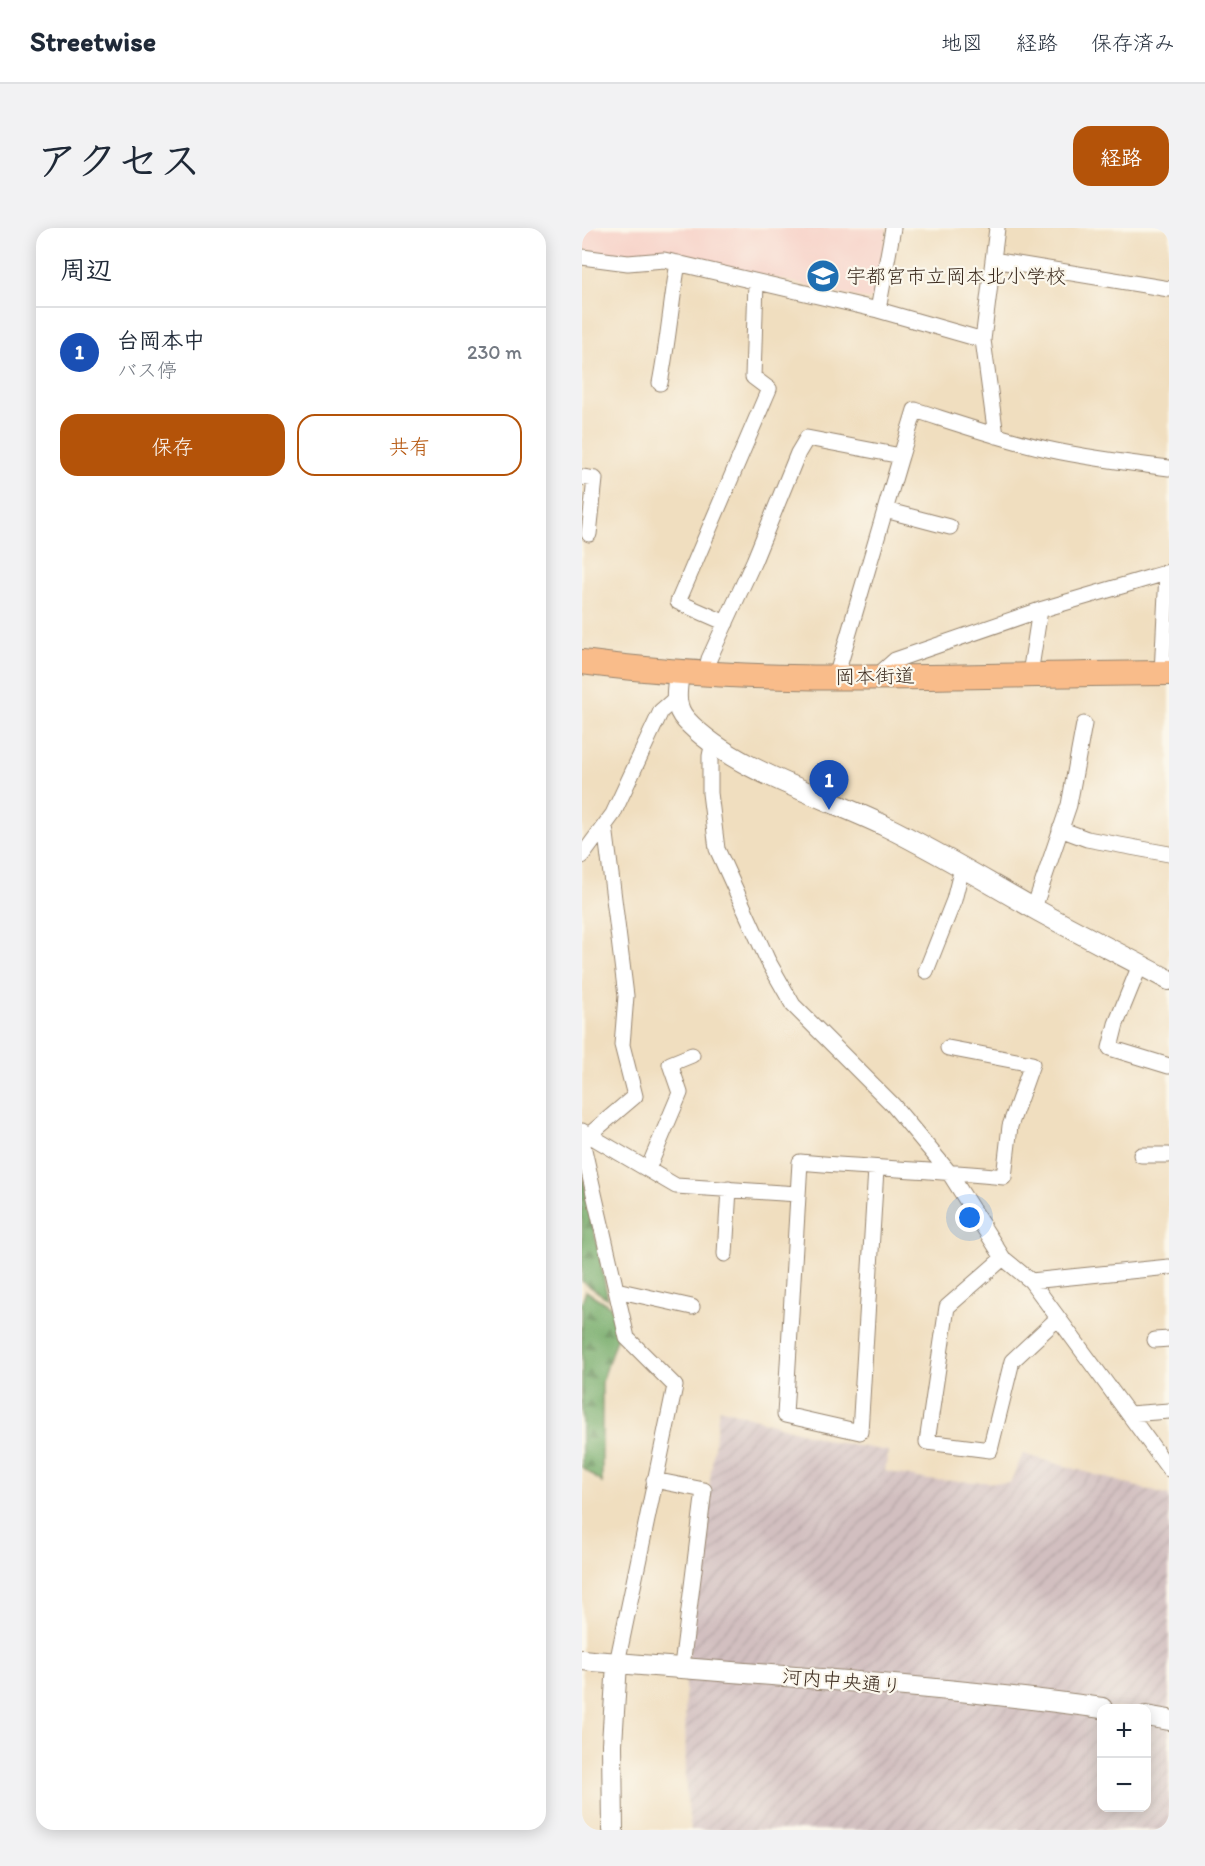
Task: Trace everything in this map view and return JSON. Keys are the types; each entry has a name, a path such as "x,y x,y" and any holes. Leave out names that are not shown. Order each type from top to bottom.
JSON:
{"main road":[{"name":"岡本街道","path":"582,662 705,675 876,677 1165,673"}],"street":[{"path":"878,310 893,228"},
{"path":"996,436 983,340 997,228"},
{"path":"582,257 628,263 664,260 878,310 983,340"},
{"path":"993,260 1169,290"},
{"path":"660,383 669,337 672,295 678,263"},
{"path":"726,623 678,602 769,389 753,377 756,282"},
{"path":"836,677 915,410 996,436 1047,449 1112,461 1169,468"},
{"path":"705,675 709,659 754,561 798,453 807,438 901,456"},
{"path":"582,477 595,479 590,534"},
{"path":"885,510 950,527"},
{"path":"876,677 895,660 1040,610 1168,572 1165,673"},
{"path":"1030,674 1040,610"},
{"path":"679,673 676,698 684,718 713,742 756,769 885,826 1169,980"},
{"path":"582,856 613,814 661,711 676,698"},
{"path":"1034,908 1069,805 1084,724"},
{"path":"713,742 710,756 710,793 717,849 768,961 793,1005 893,1106 948,1171 1003,1258 1031,1281 1169,1468"},
{"path":"584,1136 635,1096 622,1046 626,996 605,826"},
{"path":"1060,830 1087,839 1169,854"},
{"path":"926,971 954,900 962,868"},
{"path":"1140,965 1116,1024 1110,1048 1169,1066"},
{"path":"876,1169 860,1432 785,1415 800,1161 876,1169 948,1171 1004,1177 1010,1126 1032,1064 948,1048"},
{"path":"648,1169 680,1093 670,1064 692,1055"},
{"path":"584,1136 676,1186 798,1194"},
{"path":"584,1136 627,1338 675,1386 617,1663 612,1744 614,1830"},
{"path":"1141,1155 1169,1155"},
{"path":"725,1254 729,1189"},
{"path":"1003,1258 946,1306 927,1442 990,1450 1012,1361 1058,1318"},
{"path":"1031,1281 1169,1267"},
{"path":"616,1290 692,1307"},
{"path":"1129,1414 1169,1411"},
{"path":"654,1480 704,1490 682,1666"},
{"name":"河内中央通り","path":"582,1660 682,1666 1032,1699 1097,1707"},
{"path":"1151,1717 1169,1720"}],"shaded area":[{"name":"宇都宮市立岡本北小学校","path":"582,228 887,228 876,295 869,300 662,252 625,258 582,250"},
{"path":"719,1408 834,1442 888,1451 885,1471 928,1480 1010,1483 1023,1454 1169,1496 1169,1830 691,1830 686,1793 685,1681"}],"green space":[{"path":"582,1171 608,1299 582,1281"},
{"path":"586,1291 611,1307 618,1333 602,1382 602,1483 582,1467 582,1303"}],"place":[{"name":"宇都宮市立岡本北小学校","path":"823,276"},
{"name":"台岡本中","path":"829,810"}]}
